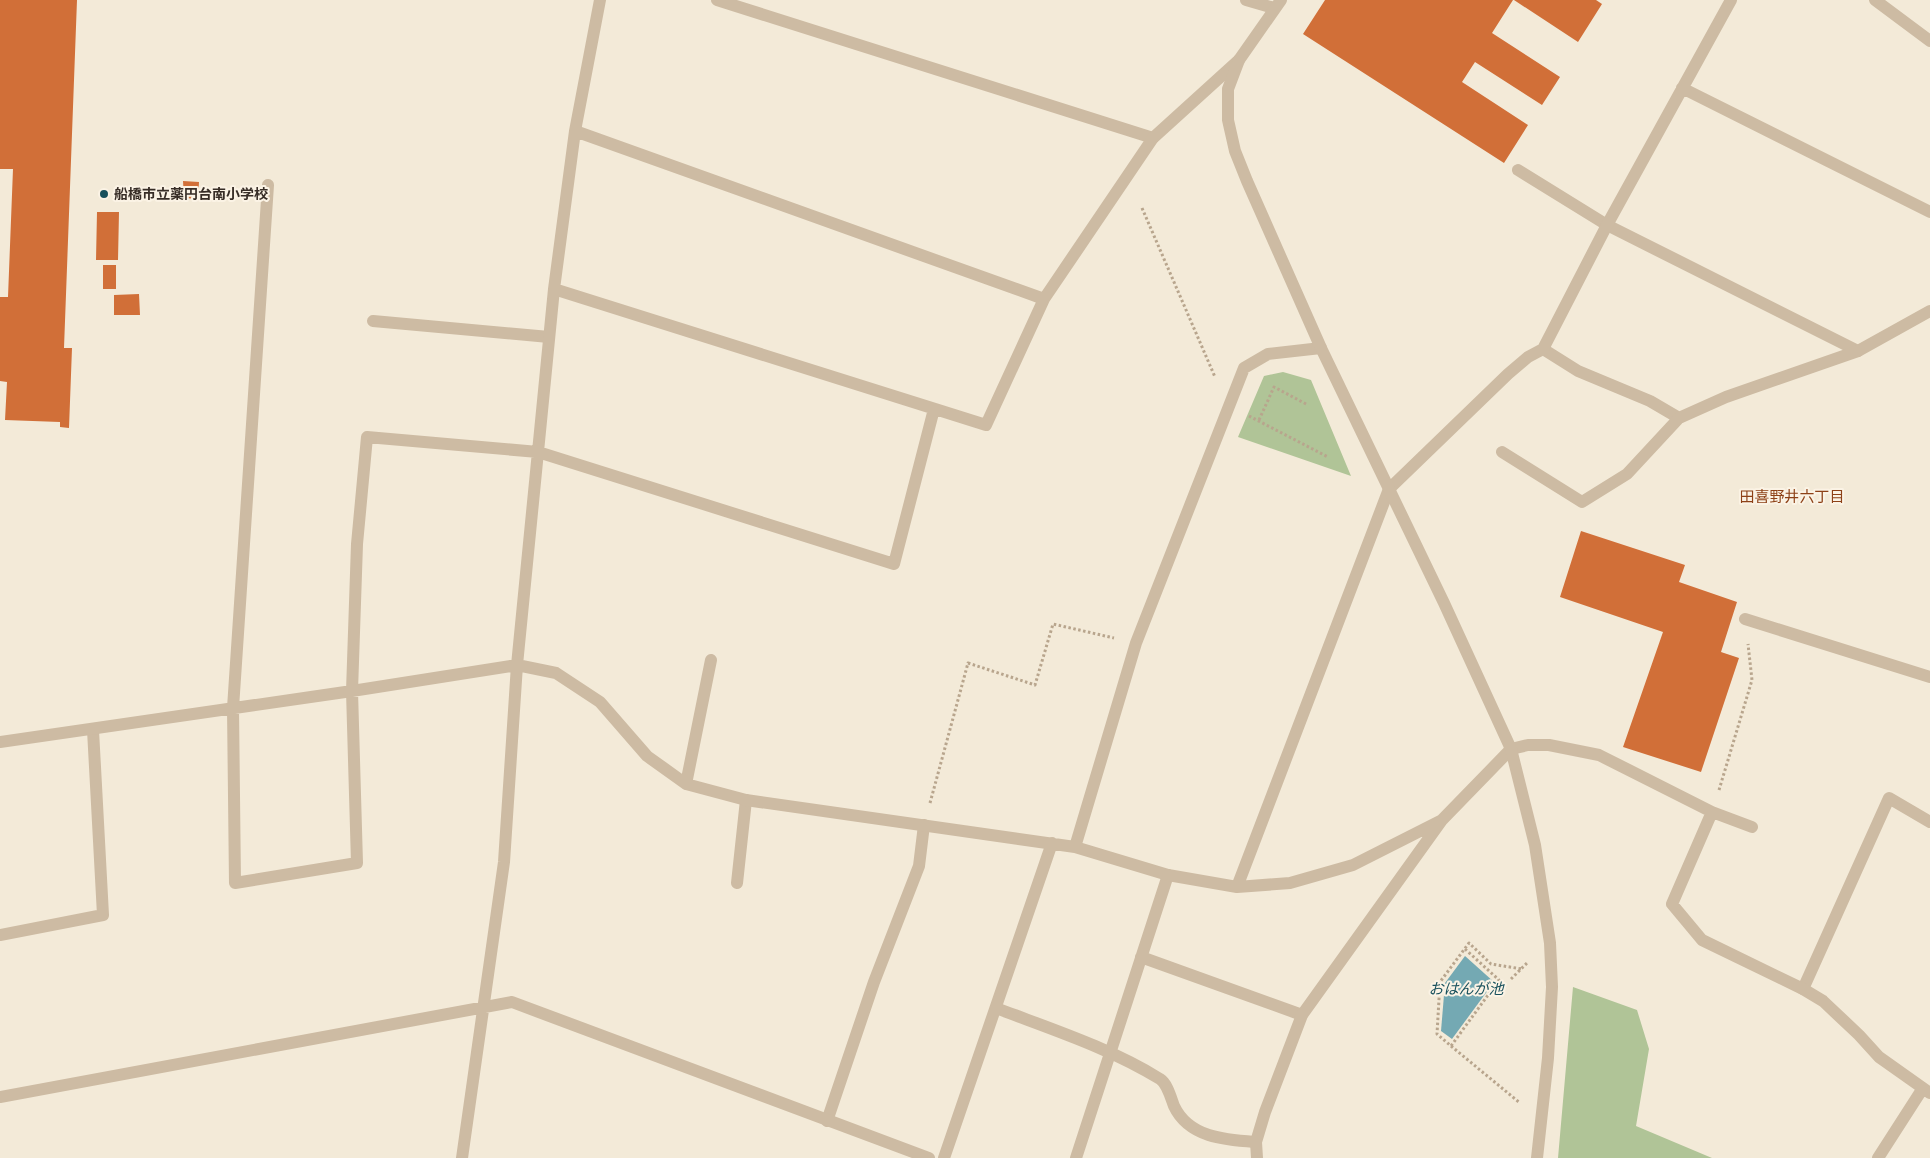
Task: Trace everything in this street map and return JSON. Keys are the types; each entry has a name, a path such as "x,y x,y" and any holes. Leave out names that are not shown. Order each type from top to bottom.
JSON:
{"street":[{"path":"462,1158 504,862 517,665 554,289 575,131 600,0"},
{"path":"717,0 1153,138"},
{"path":"554,289 986,425 1044,299 1153,138 1239,60 1278,4 1246,0"},
{"path":"1237,887 1389,489 1508,374 1528,357 1543,349 1607,224 1731,0"},
{"path":"1875,0 1930,41"},
{"path":"1239,60 1228,89 1228,120 1235,151 1321,348 1444,603 1511,749 1535,845 1550,943 1552,987 1548,1058 1537,1158"},
{"path":"1682,88 1930,212"},
{"path":"575,131 1044,299"},
{"path":"1518,170 1607,224 1858,351"},
{"path":"268,185 233,708 235,883 357,863 352,691 357,544 367,437 538,452 894,564 934,409"},
{"path":"1502,452 1582,502 1627,474 1679,418 1726,396 1858,351 1930,311"},
{"path":"373,321 549,337"},
{"path":"1074,847 1136,643 1244,368 1268,354 1321,348"},
{"path":"1543,349 1578,371 1650,401 1679,418"},
{"path":"1745,619 1930,677"},
{"path":"686,784 711,660"},
{"path":"0,742 92,730 517,665 556,673 600,702 647,756 686,784 746,800 1074,847 1168,875 1237,887 1290,883 1353,865 1442,820"},
{"path":"0,935 104,915 92,730"},
{"path":"1258,1158 1256,1142 1265,1112 1302,1015 1442,820 1511,749 1528,745 1549,745 1598,755 1712,812 1752,827"},
{"path":"1803,989 1889,798 1930,822"},
{"path":"737,883 746,800"},
{"path":"1712,812 1672,904 1702,940 1803,989 1823,1001 1879,1057 1926,1091 1878,1158"},
{"path":"827,1121 874,982 919,866 924,825"},
{"path":"944,1158 1052,843"},
{"path":"1076,1158 1168,875"},
{"path":"1141,957 1302,1015"},
{"path":"0,1097 512,1002 929,1158"},
{"path":"996,1008 1109,1052 1163,1080 1178,1114 1200,1132 1220,1139 1256,1142"}],"path":[{"path":"1142,208 1229,408 1259,420 1328,457"},
{"path":"1259,420 1274,387 1308,405"},
{"path":"1712,812 1752,680 1745,619"},
{"path":"924,825 968,664 1035,685 1053,624 1136,643"},
{"path":"1522,969 1491,964 1469,943 1440,982 1437,1034 1523,1105"},
{"path":"1450,1046 1499,980 1465,949"},
{"path":"1511,979 1531,959"},
{"path":"1488,970 1491,964"}],"green space":[{"path":"1283,372 1311,380 1351,476 1238,437 1264,376"},
{"path":"1573,987 1637,1010 1649,1049 1636,1126 1712,1158 1558,1158"}],"water":[{"name":"おはんが池","path":"1465,956 1494,982 1452,1039 1441,1031 1445,983"}],"building":[{"path":"0,0 77,0 64,348 72,348 69,428 60,427 60,422 5,420 7,382 0,381 0,297 8,297 13,169 0,169"},
{"path":"1325,0 1513,0 1492,33 1560,77 1542,105 1475,62 1462,82 1528,125 1504,163 1303,34"},
{"path":"1514,0 1596,0 1602,4 1578,42"},
{"path":"183,181 199,182 198,199 184,198"},
{"path":"97,212 119,212 118,260 96,260"},
{"path":"103,265 116,265 116,289 103,289"},
{"path":"139,294 140,315 114,315 114,295"},
{"path":"1581,531 1685,565 1679,582 1737,602 1721,652 1739,658 1701,772 1623,747 1663,632 1560,597"}],"place":[{"name":"船橋市立薬円台南小学校","path":"104,194"}],"district":[{"name":"田喜野井六丁目","path":"1792,496"}]}
